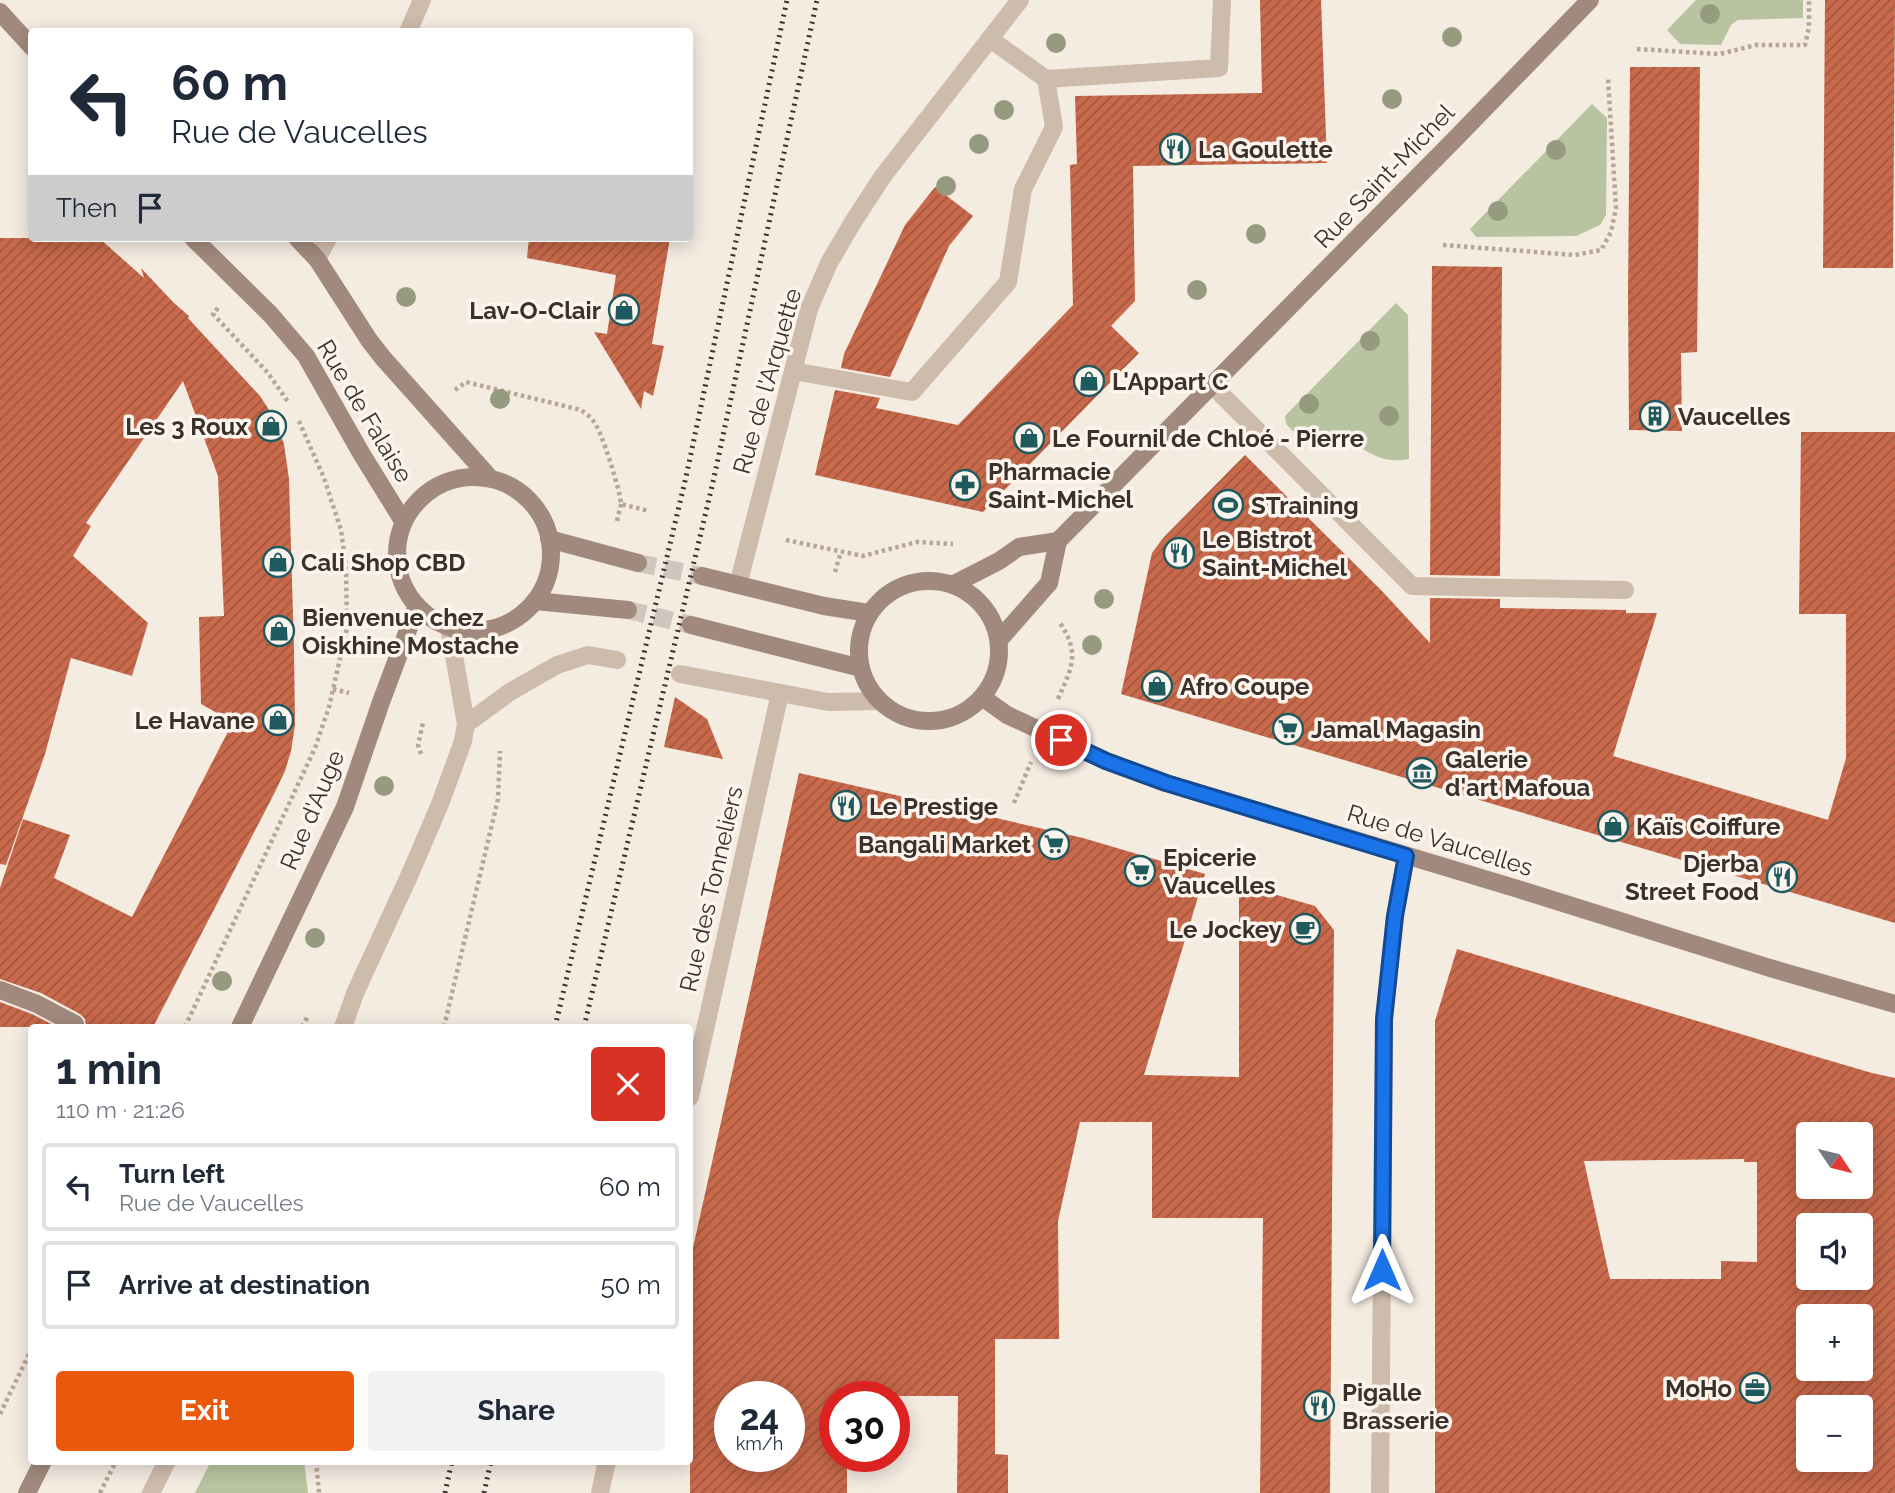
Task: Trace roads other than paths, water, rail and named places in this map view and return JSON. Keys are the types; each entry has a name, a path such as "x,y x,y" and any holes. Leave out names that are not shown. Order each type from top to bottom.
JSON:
{"main road":[{"name":"Rue Saint-Michel","path":"1058,541 1590,0"},
{"path":"0,12 28,43"},
{"name":"Rue de Falaise","path":"197,242 271,315 306,356 403,521"},
{"name":"Rue de Falaise","path":"301,242 317,259 369,340 490,478"},
{"path":"469,476 490,478 510,485 528,499 542,518 550,539 551,561 546,582 534,601 516,619 493,629 473,631 449,627 431,618 407,593 396,559 397,540 403,521 415,504 430,490 469,476"},
{"path":"550,539 638,563"},
{"path":"954,584 999,561 1019,547 1058,541 1049,583 999,640"},
{"path":"702,576 824,606 869,613"},
{"path":"931,580 954,584 975,597 991,616 999,640 999,660 993,680 982,697 964,712 943,720 920,721 898,714 879,701 868,686 861,668 859,640 869,613 886,595 907,584 931,580"},
{"path":"534,601 628,610"},
{"name":"Rue d'Auge","path":"241,1024 345,807 417,606"},
{"path":"691,625 861,668"},
{"name":"Rue de Vaucelles","path":"982,697 1007,715 1106,761 1166,783 1895,1004"},
{"path":"0,990 37,1004 75,1024"},
{"path":"27,1493 41,1465"}],"street":[{"path":"410,28 422,0"},
{"name":"Rue de l'Arquette","path":"738,584 809,309 829,263 883,176 1020,0"},
{"path":"990,39 1046,79 1219,68 1222,0"},
{"path":"793,371 912,392 1007,282 1023,189 1054,127 1046,79"},
{"path":"317,259 326,242"},
{"path":"1212,385 1412,586 1625,590"},
{"path":"344,1024 356,990 440,804 463,741 466,724 449,627"},
{"path":"466,724 510,692 557,665 587,655 617,660"},
{"path":"680,674 828,702 879,701"},
{"name":"Rue des Tonneliers","path":"693,1084 780,693"},
{"path":"1380,1493 1384,1019 1395,916 1406,856"},
{"path":"151,1493 165,1465"},
{"path":"600,1493 606,1465"}],"tunnel":[{"path":"638,563 702,576"},
{"path":"628,610 691,625"}],"railway":[{"path":"556,1024 686,477 787,0"},
{"path":"585,1024 713,482 817,0"},
{"path":"445,1493 451,1465"},
{"path":"484,1493 490,1465"}],"place":[{"name":"La Goulette","path":"1175,149"},
{"name":"Lav-O-Clair","path":"624,310"},
{"name":"L'Appart C","path":"1089,381"},
{"name":"Vaucelles","path":"1655,416"},
{"name":"Les 3 Roux","path":"271,426"},
{"name":"Le Fournil de Chloé - Pierre","path":"1029,438"},
{"name":"Pharmacie Saint-Michel","path":"965,485"},
{"name":"STraining","path":"1228,505"},
{"name":"Le Bistrot Saint-Michel","path":"1179,553"},
{"name":"Cali Shop CBD","path":"278,562"},
{"name":"Bienvenue chez Oiskhine Mostache","path":"279,631"},
{"name":"Afro Coupe","path":"1157,686"},
{"name":"Le Havane","path":"278,720"},
{"name":"Jamal Magasin","path":"1288,729"},
{"name":"Galerie d'art Mafoua","path":"1422,773"},
{"name":"Le Prestige","path":"846,806"},
{"name":"Kaïs Coiffure","path":"1613,826"},
{"name":"Bangali Market","path":"1054,844"},
{"name":"Epicerie Vaucelles","path":"1140,871"},
{"name":"Djerba Street Food","path":"1782,877"},
{"name":"Le Jockey","path":"1305,929"},
{"name":"MoHo","path":"1755,1388"},
{"name":"Pigalle Brasserie","path":"1319,1406"}]}
